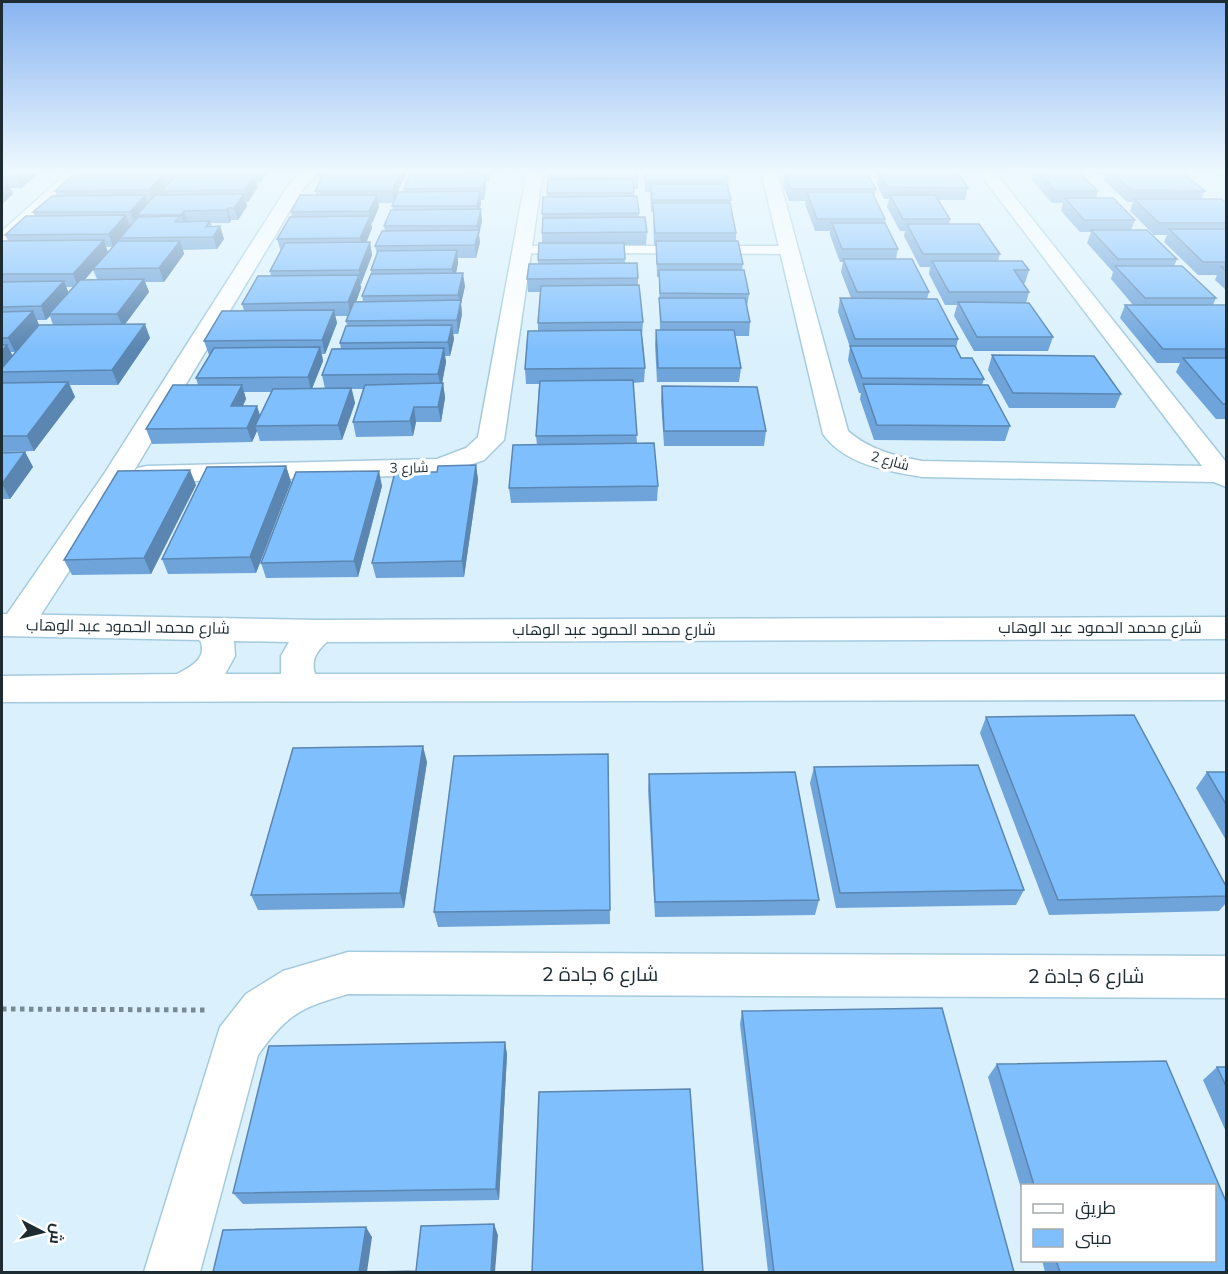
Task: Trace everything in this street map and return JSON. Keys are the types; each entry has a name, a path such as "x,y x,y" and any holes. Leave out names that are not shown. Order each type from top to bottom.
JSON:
{"street":[{"path":"9,625 118,474 269,230"},
{"name":"شارع 3","path":"118,474 440,467 475,454 491,440 525,230"},
{"name":"شارع 2","path":"785,230 836,434 850,448 888,463 922,468 1224,477"},
{"name":"شارع 2","path":"1032,230 1224,477"},
{"name":"شارع محمد الحمود عبد الوهاب","path":"9,625 319,631 1227,628"},
{"path":"182,687 211,669 218,658 220,647 217,637 210,630"},
{"path":"304,687 295,669 296,658 308,639 319,631"},
{"path":"2,689 1227,687"},
{"name":"شارع 6 جادة 2","path":"172,1272 237,1044 262,1010 299,986 348,973 1227,977"}],"lane":[{"path":"522,250 790,250"}],"path":[{"path":"2,1009 262,1010"}],"building":[{"path":"10,230 112,230 109,234 5,235"},
{"path":"126,230 217,230 213,237 120,238"},
{"path":"282,230 363,230 360,238 277,239"},
{"path":"479,230 475,245 375,246 382,231"},
{"path":"542,230 647,232 542,233"},
{"path":"655,230 735,230 736,233 655,233"},
{"path":"835,230 889,230 898,249 842,249"},
{"path":"910,230 984,230 1000,254 923,254"},
{"path":"1091,230 1147,230 1177,259 1118,259"},
{"path":"1170,230 1227,230 1227,262 1203,262"},
{"path":"104,240 73,274 2,274 2,241"},
{"path":"118,241 180,241 159,268 93,269"},
{"path":"656,241 738,241 743,264 657,264"},
{"path":"370,242 359,270 270,271 285,243"},
{"path":"539,243 624,243 625,259 538,260"},
{"path":"457,250 452,269 371,270 378,251"},
{"path":"843,259 912,259 929,292 857,292"},
{"path":"932,261 1022,261 1029,270 1014,270 1029,292 949,292"},
{"path":"637,263 638,278 527,279 529,264"},
{"path":"1115,266 1182,266 1216,298 1145,298"},
{"path":"659,270 744,270 749,294 660,293"},
{"path":"463,273 458,295 362,296 371,274"},
{"path":"359,275 348,302 242,304 258,276"},
{"path":"144,279 117,314 49,314 80,280"},
{"path":"64,281 41,306 2,307 2,282"},
{"path":"639,285 643,322 538,323 541,286"},
{"path":"659,298 745,298 750,322 661,322"},
{"path":"840,298 937,299 958,339 855,339"},
{"path":"461,300 457,320 346,321 354,302"},
{"path":"958,302 1029,303 1053,337 977,337"},
{"path":"1125,305 1227,305 1227,349 1163,349"},
{"path":"334,310 322,340 204,341 222,311"},
{"path":"33,311 8,338 2,338 2,312"},
{"path":"145,324 112,370 2,372 2,368 39,325"},
{"path":"452,325 448,342 340,343 346,326"},
{"path":"641,330 645,368 525,369 528,331"},
{"path":"656,330 734,330 741,368 658,368"},
{"path":"850,346 955,346 961,358 972,358 984,379 862,378"},
{"path":"320,347 308,377 196,378 214,348"},
{"path":"444,348 438,374 322,375 332,349"},
{"path":"992,355 1094,356 1121,394 1013,393"},
{"path":"1183,358 1227,358 1227,404 1223,404"},
{"path":"633,380 637,435 536,436 540,381"},
{"path":"68,382 27,436 2,436 2,383"},
{"path":"443,383 438,407 414,407 410,421 353,422 365,385"},
{"path":"863,384 988,385 1010,426 877,425"},
{"path":"173,385 242,385 231,406 257,406 247,428 146,429"},
{"path":"662,386 757,387 766,431 664,431"},
{"path":"351,388 338,425 255,426 273,389"},
{"path":"654,443 658,486 509,488 513,445"},
{"path":"25,452 2,484 2,453"},
{"path":"476,465 462,561 372,563 395,472 437,472 438,466"},
{"path":"286,466 250,557 162,559 207,467"},
{"path":"190,470 144,558 64,560 118,471"},
{"path":"379,471 354,561 261,563 296,472"},
{"path":"1134,715 1227,888 1227,896 1058,900 986,717"},
{"path":"423,746 400,893 251,895 293,748"},
{"path":"608,754 610,910 434,912 454,756"},
{"path":"978,765 1024,890 840,893 814,767"},
{"path":"795,772 819,900 655,902 649,774"},
{"path":"1207,772 1227,772 1227,806"},
{"path":"942,1008 1014,1272 774,1272 742,1011"},
{"path":"505,1042 496,1189 233,1193 269,1046"},
{"path":"1166,1061 1227,1204 1227,1272 1060,1272 1057,1262 1216,1262 1216,1184 1034,1184 997,1064"},
{"path":"1217,1067 1227,1067 1227,1088"},
{"path":"690,1089 703,1272 532,1272 539,1092"},
{"path":"494,1224 491,1272 373,1272 416,1271 421,1226"},
{"path":"366,1227 359,1272 213,1272 223,1230"}]}
